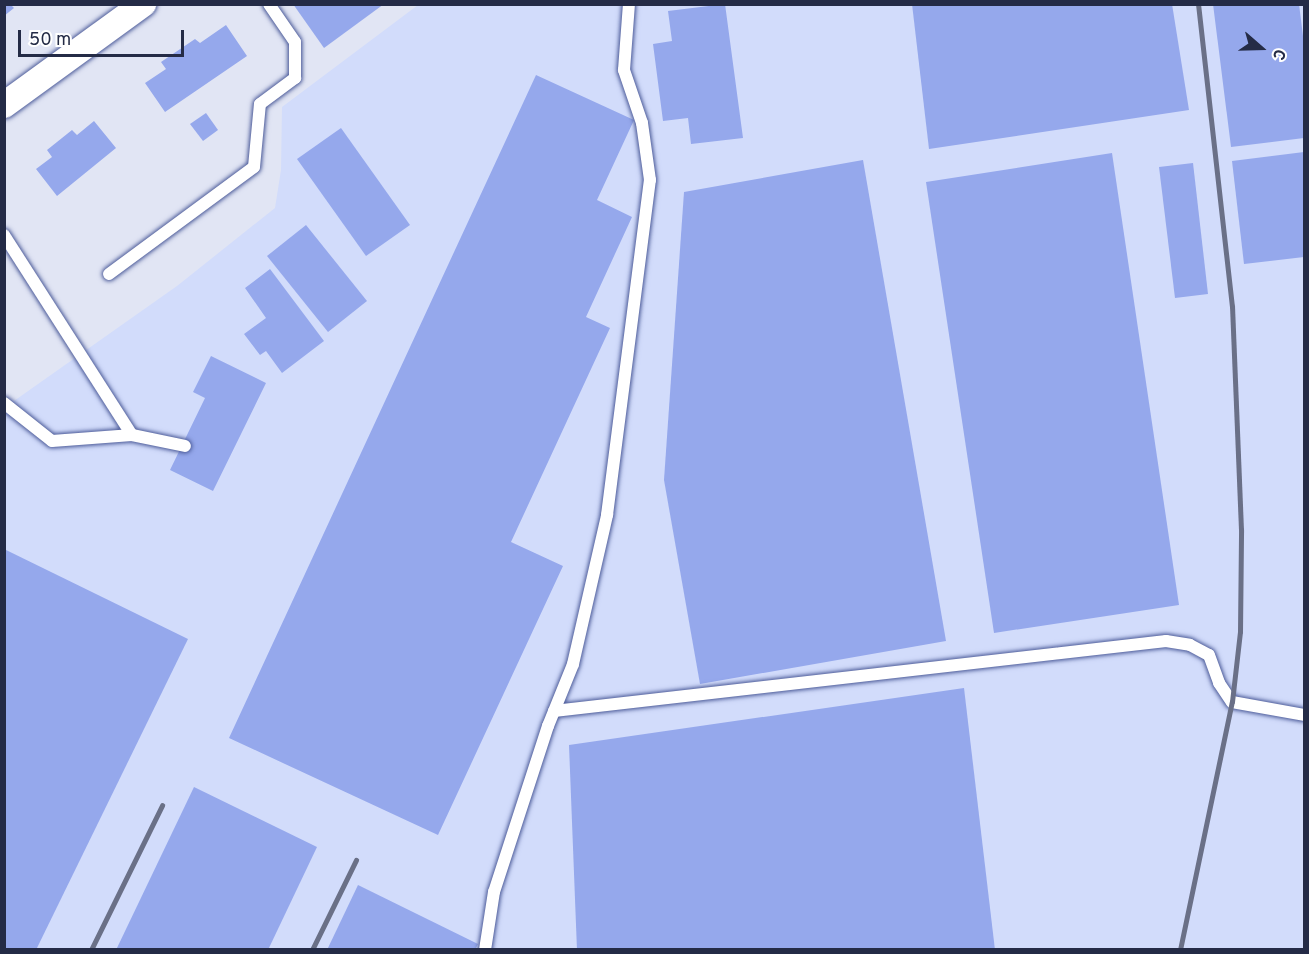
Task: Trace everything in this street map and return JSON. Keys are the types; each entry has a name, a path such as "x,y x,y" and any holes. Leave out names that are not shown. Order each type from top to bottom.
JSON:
{"street":[{"path":"4,105 143,4"}],"lane":[{"path":"109,274 254,167 260,104 295,78 295,42 268,4"},
{"path":"485,950 494,892 554,711 573,663 608,515 651,180 642,123 624,70 629,4"},
{"path":"4,235 132,435"},
{"path":"4,403 52,441 132,435 185,446"},
{"path":"554,711 1166,641 1190,645 1209,655 1219,683 1233,702 1305,715"}],"shaded area":[{"path":"418,5 1304,5 1304,949 5,949 4,408 177,286 275,208 281,170 282,107"}],"building":[{"path":"4,4 10,4 14,8 4,16"},
{"path":"293,4 384,4 324,48"},
{"path":"725,4 743,138 691,144 688,118 663,121 653,44 672,41 668,11"},
{"path":"912,4 1172,4 1189,110 929,149"},
{"path":"1213,4 1299,4 1304,44 1304,138 1231,147"},
{"path":"226,25 247,56 165,112 145,83 166,69 161,62 195,39 200,43"},
{"path":"536,75 634,120 597,200 632,217 586,317 610,328 511,542 563,566 438,835 229,738"},
{"path":"206,113 218,130 203,141 190,124"},
{"path":"94,121 116,148 57,196 36,169 52,157 47,150 72,130 77,135"},
{"path":"341,128 410,225 366,256 297,159"},
{"path":"1304,152 1304,257 1244,264 1232,161"},
{"path":"1112,153 1179,605 994,633 926,182"},
{"path":"863,160 946,641 700,684 664,480 684,192"},
{"path":"1193,163 1208,294 1175,298 1159,167"},
{"path":"306,225 367,301 328,332 267,256"},
{"path":"270,269 324,341 282,373 266,351 260,355 244,334 266,318 245,288"},
{"path":"211,356 266,383 213,491 170,470 205,398 193,392"},
{"path":"4,549 188,639 36,950 4,950"},
{"path":"964,688 995,950 577,950 569,745"},
{"path":"194,787 317,847 268,950 116,950"},
{"path":"358,885 478,944 475,950 327,950"}],"railway":[{"path":"1180,950 1232,702 1240,632 1241,530 1232,307 1198,4"},
{"path":"91,950 162,806"},
{"path":"312,950 356,860"}]}
